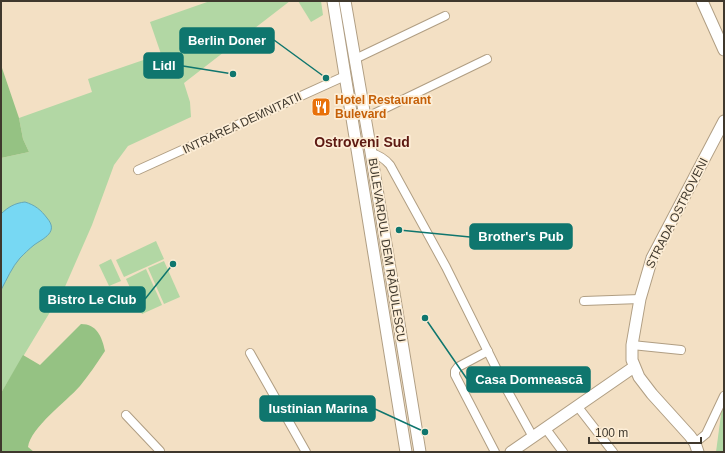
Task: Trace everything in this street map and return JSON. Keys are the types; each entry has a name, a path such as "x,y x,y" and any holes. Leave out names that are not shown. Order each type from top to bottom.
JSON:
{"main road":[{"name":"BULEVARDUL DEM RĂDULESCU","path":"333,1 406,452"},
{"name":"BULEVARDUL DEM RĂDULESCU","path":"345,1 420,452"},
{"path":"702,1 724,50"},
{"name":"STRADA OSTROVENI","path":"697,448 684,429 645,386 634,367 632,345 640,298 652,258 724,121"},
{"path":"512,452 634,367"}],"street":[{"path":"355,59 445,16"},
{"path":"365,118 487,59"},
{"name":"INTRAREA DEMNITATII","path":"138,170 345,76"},
{"path":"371,152 386,160 390,165 446,267 533,437"},
{"path":"584,301 640,298"},
{"path":"632,345 681,350"},
{"path":"488,351 458,367 455,371 455,375 496,452"},
{"path":"250,353 306,452"},
{"path":"697,448 706,434 724,396"},
{"path":"578,407 613,452"},
{"path":"126,415 160,450"},
{"path":"546,429 562,452"}],"green space":[{"path":"210,1 290,1 184,83 190,102 191,117 128,146 114,165 92,225 64,289 1,393 1,158 29,152 23,139 19,118 92,92 88,79 161,54 150,22"},
{"path":"298,1 321,1 323,15 311,22"},
{"path":"1,65 19,118 23,139 29,152 1,158"},
{"path":"156,241 164,259 124,277 116,260"},
{"path":"111,259 121,281 109,286 99,265"},
{"path":"164,261 180,297 164,304 148,268"},
{"path":"146,269 162,305 142,314 126,279"},
{"path":"81,324 91,326 98,332 105,351 80,386 35,431 28,447 34,452 1,452 1,393 23,355 40,365"},
{"path":"724,404 724,452 716,452 722,407"}],"water":[{"path":"25,202 35,206 47,218 50,223 51,231 46,237 34,245 20,258 12,269 1,290 1,214 6,209 18,203"}],"place":[{"name":"Lidl","path":"233,74"},
{"name":"Berlin Doner","path":"326,78"},
{"name":"Hotel Restaurant Bulevard","path":"321,107"},
{"name":"Brother's Pub","path":"399,230"},
{"name":"Bistro Le Club","path":"173,264"},
{"name":"Casa Domnească","path":"425,318"},
{"name":"Iustinian Marina","path":"425,432"}],"district":[{"name":"Ostroveni Sud","path":"362,142"}]}
